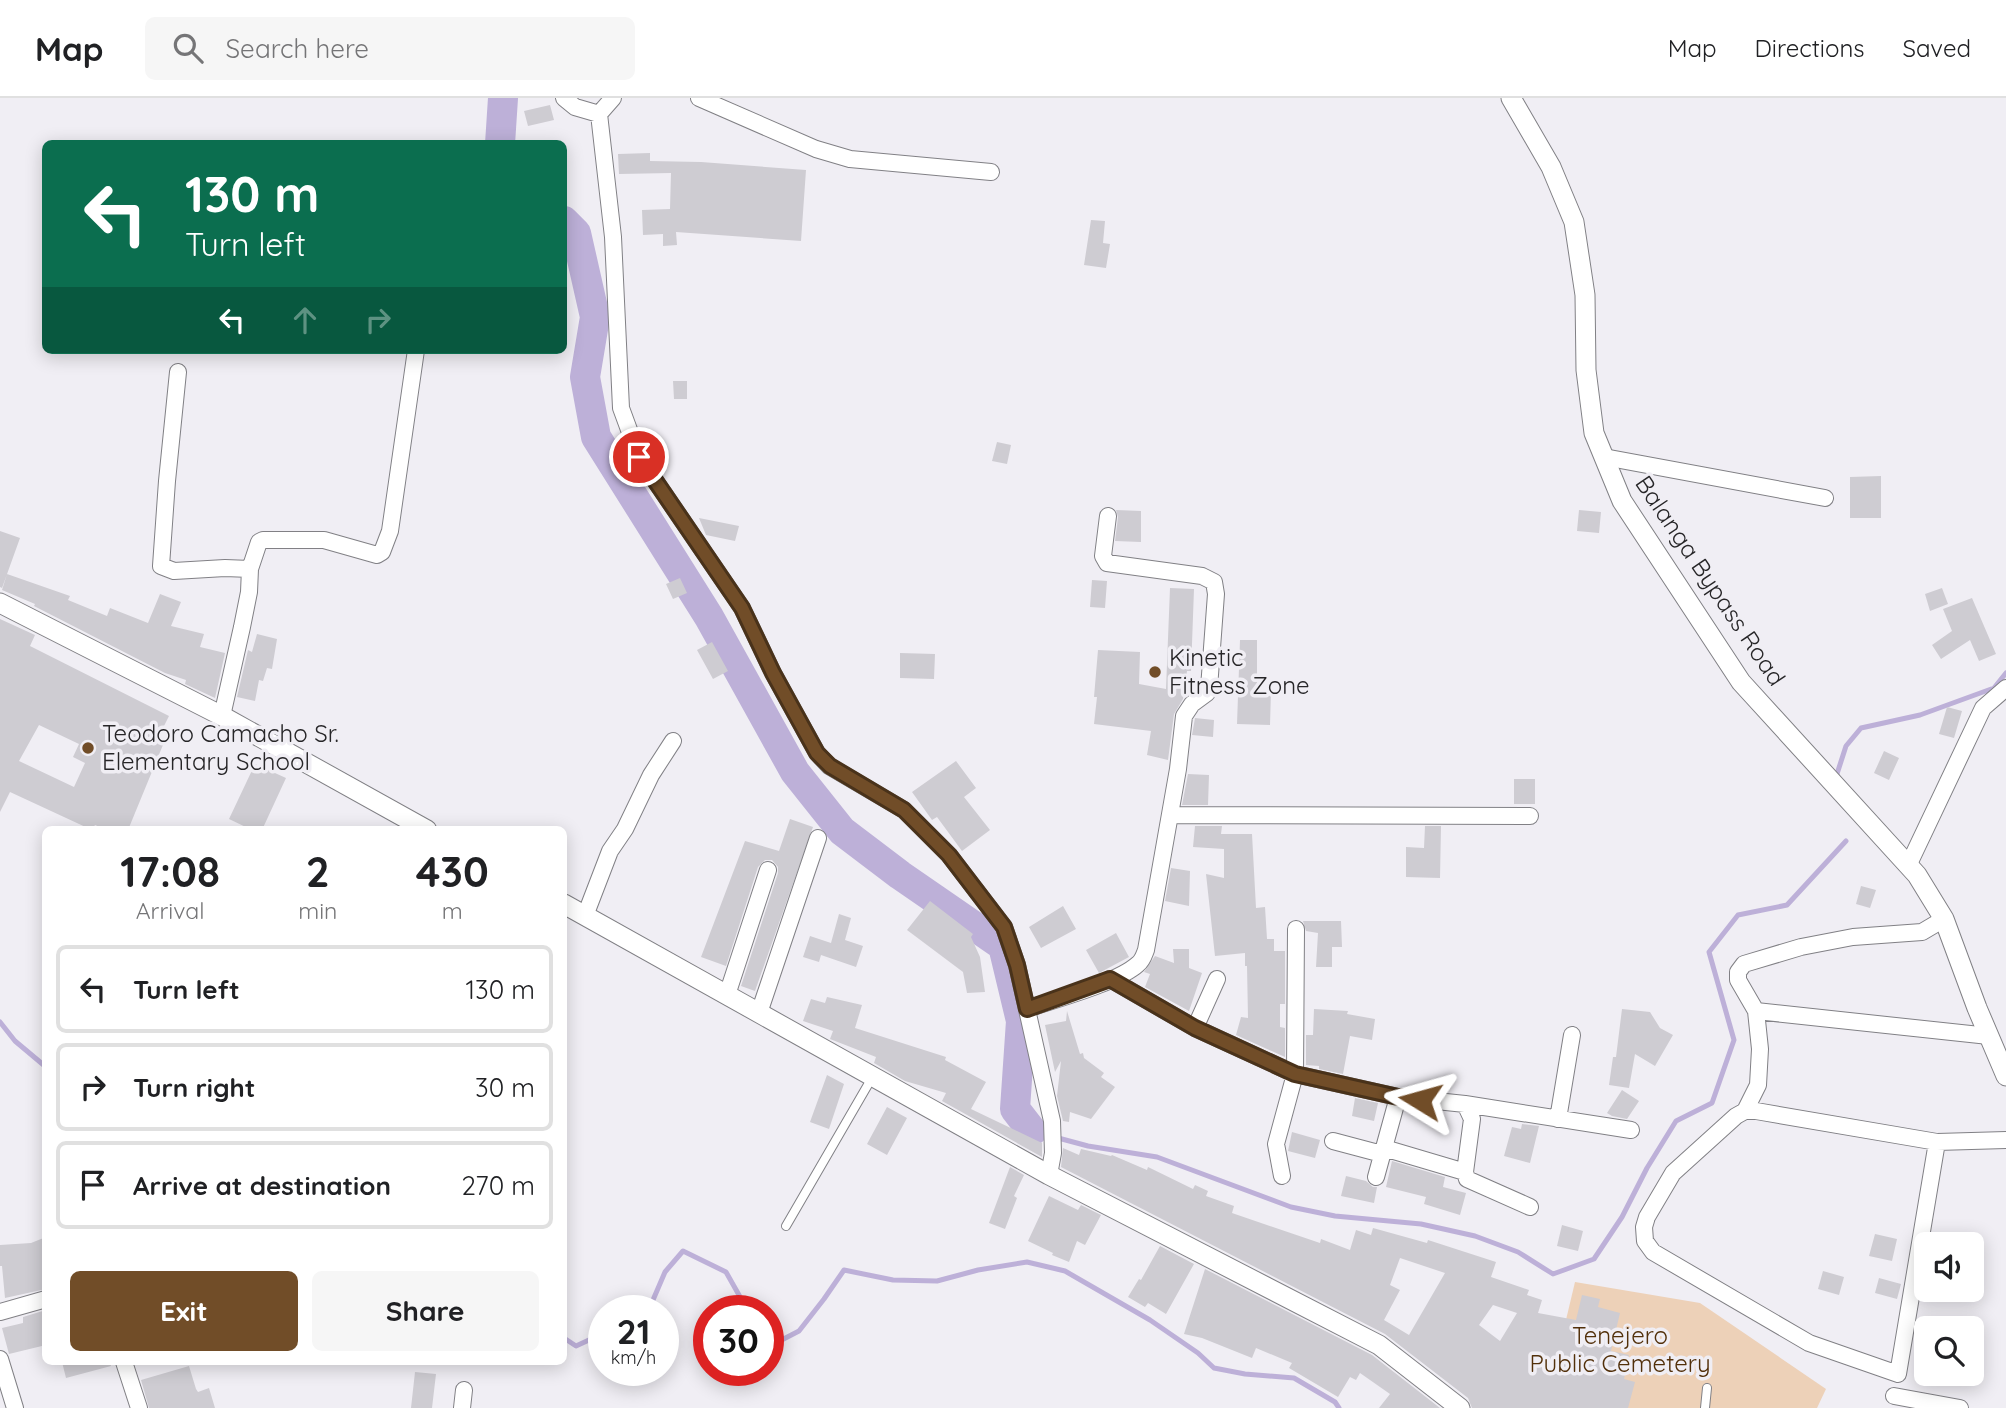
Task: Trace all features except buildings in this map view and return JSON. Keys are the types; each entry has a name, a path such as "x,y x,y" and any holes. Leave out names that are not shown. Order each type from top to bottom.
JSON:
{"street":[{"path":"564,98 575,107 599,114"},
{"path":"613,98 599,114 613,237 621,408 639,457 742,608 773,673 817,753 830,766 904,810 949,855 1004,927 1017,965 1052,1121 1053,1153 1049,1175"},
{"path":"699,98 816,149 850,159 991,172"},
{"name":"Balanga Bypass Road","path":"1511,98 1551,167 1574,222 1585,295 1586,370 1594,432 1622,501 1741,682 1917,875 1944,919 2006,1076"},
{"path":"222,716 249,592 250,569 259,542 324,540 377,555 382,552 390,531 415,354"},
{"path":"178,372 161,566 174,571 250,569"},
{"path":"1604,457 1825,498"},
{"path":"1027,1009 1110,979 1136,967 1142,960 1170,814 1185,716 1192,704 1207,693 1209,688 1216,594 1214,582 1202,576 1107,564 1103,556 1108,516"},
{"path":"0,603 222,716 420,826"},
{"path":"1908,866 1983,708 2006,688"},
{"path":"584,916 610,850 625,829 651,775 673,741"},
{"path":"1170,814 1530,816"},
{"path":"759,1013 818,838"},
{"path":"727,995 768,870"},
{"path":"567,906 1049,1175 1379,1345 1460,1408"},
{"path":"1745,1111 1758,1085 1760,1071 1756,1011 1738,980 1738,972 1744,964 1801,947 1853,937 1922,932 1944,919"},
{"path":"1282,1176 1276,1144 1295,1074 1296,929"},
{"path":"1110,979 1195,1028 1295,1074 1398,1097 1465,1104 1632,1130"},
{"path":"1195,1028 1217,979"},
{"path":"1756,1011 1989,1036"},
{"path":"1558,1119 1572,1035"},
{"path":"1376,1177 1398,1097"},
{"path":"1465,1104 1472,1119 1465,1172 1468,1179 1530,1207"},
{"path":"1899,1374 1810,1343 1653,1252 1645,1241 1644,1227 1647,1217 1673,1173 1745,1111 1937,1142 2006,1140"},
{"path":"1333,1141 1465,1172"},
{"path":"1937,1142 1893,1402 1960,1408"},
{"path":"0,1312 42,1300"},
{"path":"0,1359 15,1408"},
{"path":"125,1365 139,1408"},
{"path":"462,1408 464,1390"}],"lane":[{"path":"786,1226 873,1076"},
{"path":"1705,1408 1707,1388"}],"green space":[{"name":"Tenejero Public Cemetery","path":"1575,1282 1700,1303 1826,1389 1817,1408 1545,1408"}],"waterway":[{"path":"500,140 503,98"},
{"path":"567,224 576,233 595,317 585,377 596,437 709,617 795,772 842,831 1003,946 1021,1021 1015,1109 1032,1131"},
{"path":"1836,777 1846,746 1861,728 1920,715 1994,688 2006,673"},
{"path":"1032,1131 1088,1146 1157,1157 1291,1207 1335,1216 1421,1224 1475,1236 1518,1252 1553,1274 1594,1259 1622,1217 1647,1168 1676,1121 1712,1103 1734,1040 1709,952 1738,915 1787,905 1846,841"},
{"path":"0,1022 15,1041 42,1064"},
{"path":"655,1295 665,1272 683,1251 726,1272 739,1295"},
{"path":"784,1339 799,1331 844,1270 893,1280 937,1281 978,1270 1027,1262 1065,1271 1150,1320 1198,1353 1214,1368 1245,1374 1294,1378 1335,1402 1339,1408"},
{"path":"567,1340 576,1346 588,1340"}],"place":[{"name":"Kinetic Fitness Zone","path":"1155,672"},
{"name":"Teodoro Camacho Sr. Elementary School","path":"88,748"}],"route":[{"path":"639,457 742,608 773,673 817,753 830,766 904,810 949,855 1004,927 1017,965 1027,1009 1110,979 1195,1028 1295,1074 1420,1100"}]}
